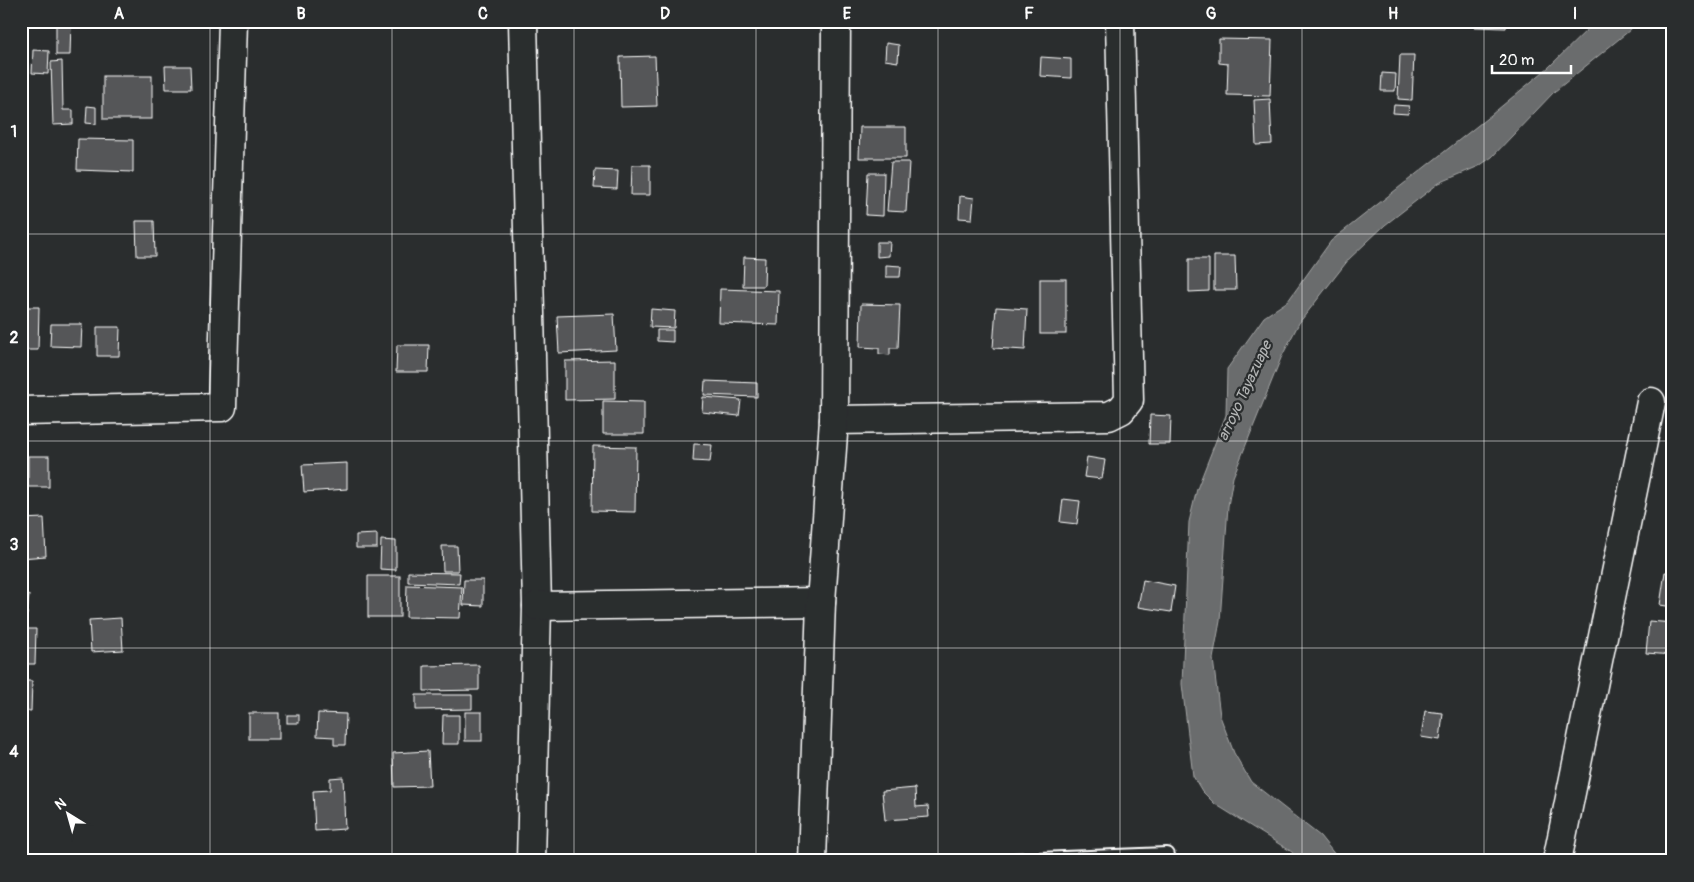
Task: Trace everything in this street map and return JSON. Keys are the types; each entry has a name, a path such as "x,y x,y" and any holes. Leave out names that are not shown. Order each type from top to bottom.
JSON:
{"street":[{"path":"21,412 222,407 233,21"},
{"path":"523,21 538,606 531,861"},
{"path":"812,861 821,602 834,420 836,21"},
{"path":"834,420 1109,416 1121,410 1129,400 1120,21"},
{"path":"1557,861 1651,402"},
{"path":"538,606 821,602"}],"lane":[{"path":"1013,861 1167,855"}],"water":[{"name":"arroyo Tayazuape","path":"1596,21 1636,21 1630,30 1554,92 1492,157 1479,166 1439,183 1385,225 1349,259 1299,323 1281,358 1233,477 1228,506 1220,621 1213,659 1220,716 1234,753 1251,782 1320,836 1340,861 1299,861 1292,852 1215,804 1202,791 1193,776 1182,684 1189,522 1197,489 1226,415 1227,369 1264,317 1288,301 1331,241 1549,67"}],"building":[{"path":"56,21 71,21 70,55 56,55"},
{"path":"1475,21 1507,21 1506,28 1475,27"},
{"path":"1219,39 1272,40 1270,96 1227,95 1228,64 1219,63"},
{"path":"886,43 899,45 898,62 885,60"},
{"path":"33,50 49,51 48,74 32,73"},
{"path":"1400,55 1414,55 1412,100 1398,99"},
{"path":"655,56 657,106 621,107 620,57"},
{"path":"1041,57 1071,59 1071,78 1040,76"},
{"path":"62,61 63,110 73,110 73,124 53,125 51,62"},
{"path":"165,66 190,66 191,89 166,89"},
{"path":"1382,73 1396,74 1395,91 1381,91"},
{"path":"103,76 152,76 152,119 103,119"},
{"path":"1270,99 1272,144 1256,145 1254,100"},
{"path":"1394,105 1409,106 1408,114 1393,113"},
{"path":"87,106 96,107 96,124 86,123"},
{"path":"860,127 906,127 906,158 859,158"},
{"path":"78,139 133,140 133,172 77,170"},
{"path":"891,162 909,162 906,212 887,211"},
{"path":"632,165 650,165 650,195 631,195"},
{"path":"595,170 618,171 617,189 594,188"},
{"path":"868,173 884,173 883,216 866,215"},
{"path":"960,196 974,198 972,219 959,218"},
{"path":"136,221 154,221 155,256 137,256"},
{"path":"877,242 890,242 889,256 877,257"},
{"path":"1214,256 1235,256 1236,290 1214,290"},
{"path":"744,257 765,258 764,286 743,286"},
{"path":"1189,259 1209,259 1209,291 1189,292"},
{"path":"886,265 901,266 900,277 886,277"},
{"path":"1040,279 1066,279 1066,334 1040,334"},
{"path":"720,289 779,291 778,325 719,323"},
{"path":"861,304 900,305 898,348 890,348 890,355 879,354 879,348 860,347"},
{"path":"21,307 39,307 38,350 21,350"},
{"path":"996,307 1027,309 1025,350 993,348"},
{"path":"651,309 675,311 674,328 650,327"},
{"path":"614,314 616,350 559,353 557,316"},
{"path":"51,324 82,324 81,347 50,346"},
{"path":"97,327 120,327 119,356 97,356"},
{"path":"657,330 673,330 673,342 657,341"},
{"path":"397,345 429,345 428,372 396,372"},
{"path":"615,360 615,399 565,400 565,361"},
{"path":"705,381 757,383 757,397 704,395"},
{"path":"703,397 741,400 739,416 702,412"},
{"path":"603,401 644,402 644,434 603,434"},
{"path":"1150,415 1171,416 1170,444 1149,444"},
{"path":"694,444 712,445 710,462 693,461"},
{"path":"593,446 636,447 635,512 592,511"},
{"path":"28,456 49,456 49,487 28,487"},
{"path":"1087,457 1105,460 1102,479 1084,477"},
{"path":"347,463 347,489 304,492 302,465"},
{"path":"1063,499 1080,501 1077,524 1060,522"},
{"path":"1671,513 1673,513 1673,544 1667,543"},
{"path":"44,518 46,556 21,558 21,519"},
{"path":"377,534 377,548 356,548 356,535"},
{"path":"381,540 396,541 396,570 380,569"},
{"path":"442,546 457,546 458,571 443,571"},
{"path":"408,572 460,573 459,584 408,582"},
{"path":"1665,572 1673,573 1673,607 1660,605"},
{"path":"368,576 400,576 400,617 368,617"},
{"path":"464,580 483,580 483,606 463,605"},
{"path":"1143,580 1175,586 1171,612 1138,607"},
{"path":"407,585 462,587 460,618 406,617"},
{"path":"21,594 29,595 27,615 21,615"},
{"path":"121,618 123,650 91,652 89,620"},
{"path":"1649,621 1673,623 1673,655 1646,653"},
{"path":"21,629 36,629 35,664 21,664"},
{"path":"479,665 479,690 424,691 424,666"},
{"path":"21,681 32,681 31,711 21,710"},
{"path":"416,695 472,695 472,709 416,710"},
{"path":"1425,711 1443,713 1440,740 1421,737"},
{"path":"465,712 482,712 482,741 465,741"},
{"path":"249,713 279,713 279,739 249,739"},
{"path":"318,713 346,714 345,745 334,745 334,737 317,736"},
{"path":"287,715 299,715 299,723 287,723"},
{"path":"443,715 459,715 459,744 442,744"},
{"path":"428,751 430,786 394,787 393,753"},
{"path":"343,777 345,829 315,831 313,791 330,790 330,778"},
{"path":"915,788 916,807 928,806 929,817 885,820 882,791"}]}
